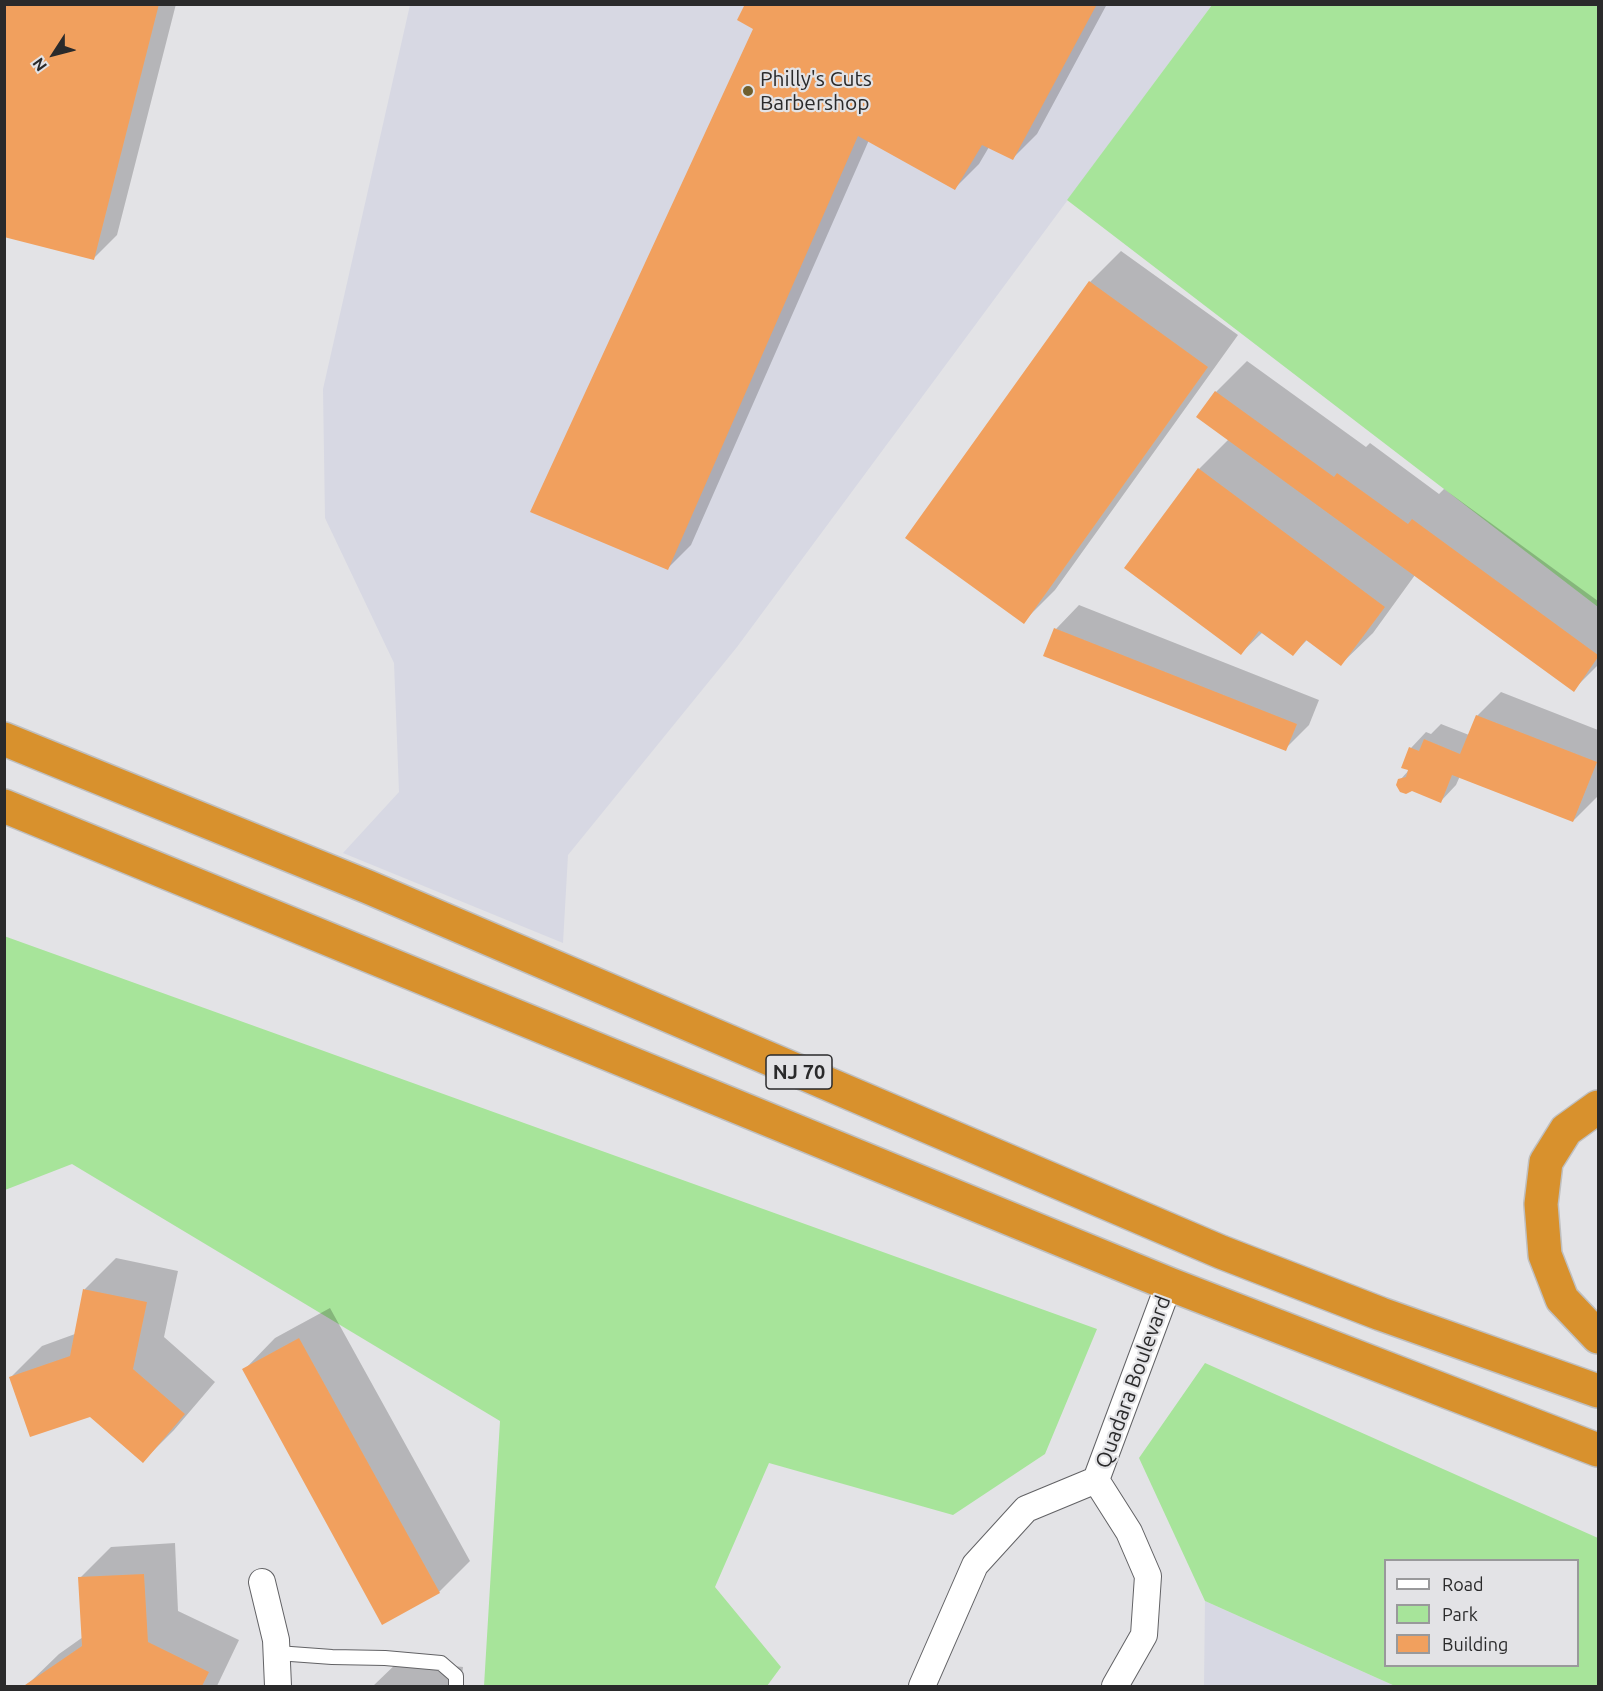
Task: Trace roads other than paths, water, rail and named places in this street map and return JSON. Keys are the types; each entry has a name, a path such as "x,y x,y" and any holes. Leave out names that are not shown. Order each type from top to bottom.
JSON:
{"highway":[{"name":"NJ 70","path":"4,739 368,887 1221,1252 1381,1314 1599,1391"},
{"name":"NJ 70","path":"4,806 1169,1284 1599,1450"},
{"path":"1599,1107 1566,1130 1546,1162 1541,1204 1545,1255 1562,1299 1599,1338"}],"street":[{"name":"Quadara Boulevard","path":"922,1686 975,1565 1026,1509 1096,1480 1169,1284"},
{"name":"Quadara Boulevard","path":"1096,1480 1129,1532 1148,1576 1144,1635 1115,1686"},
{"path":"262,1582 276,1640 278,1686"}],"lane":[{"path":"277,1653 441,1663 456,1676 456,1686"}],"place":[{"name":"Philly's Cuts Barbershop","path":"748,91"}]}
